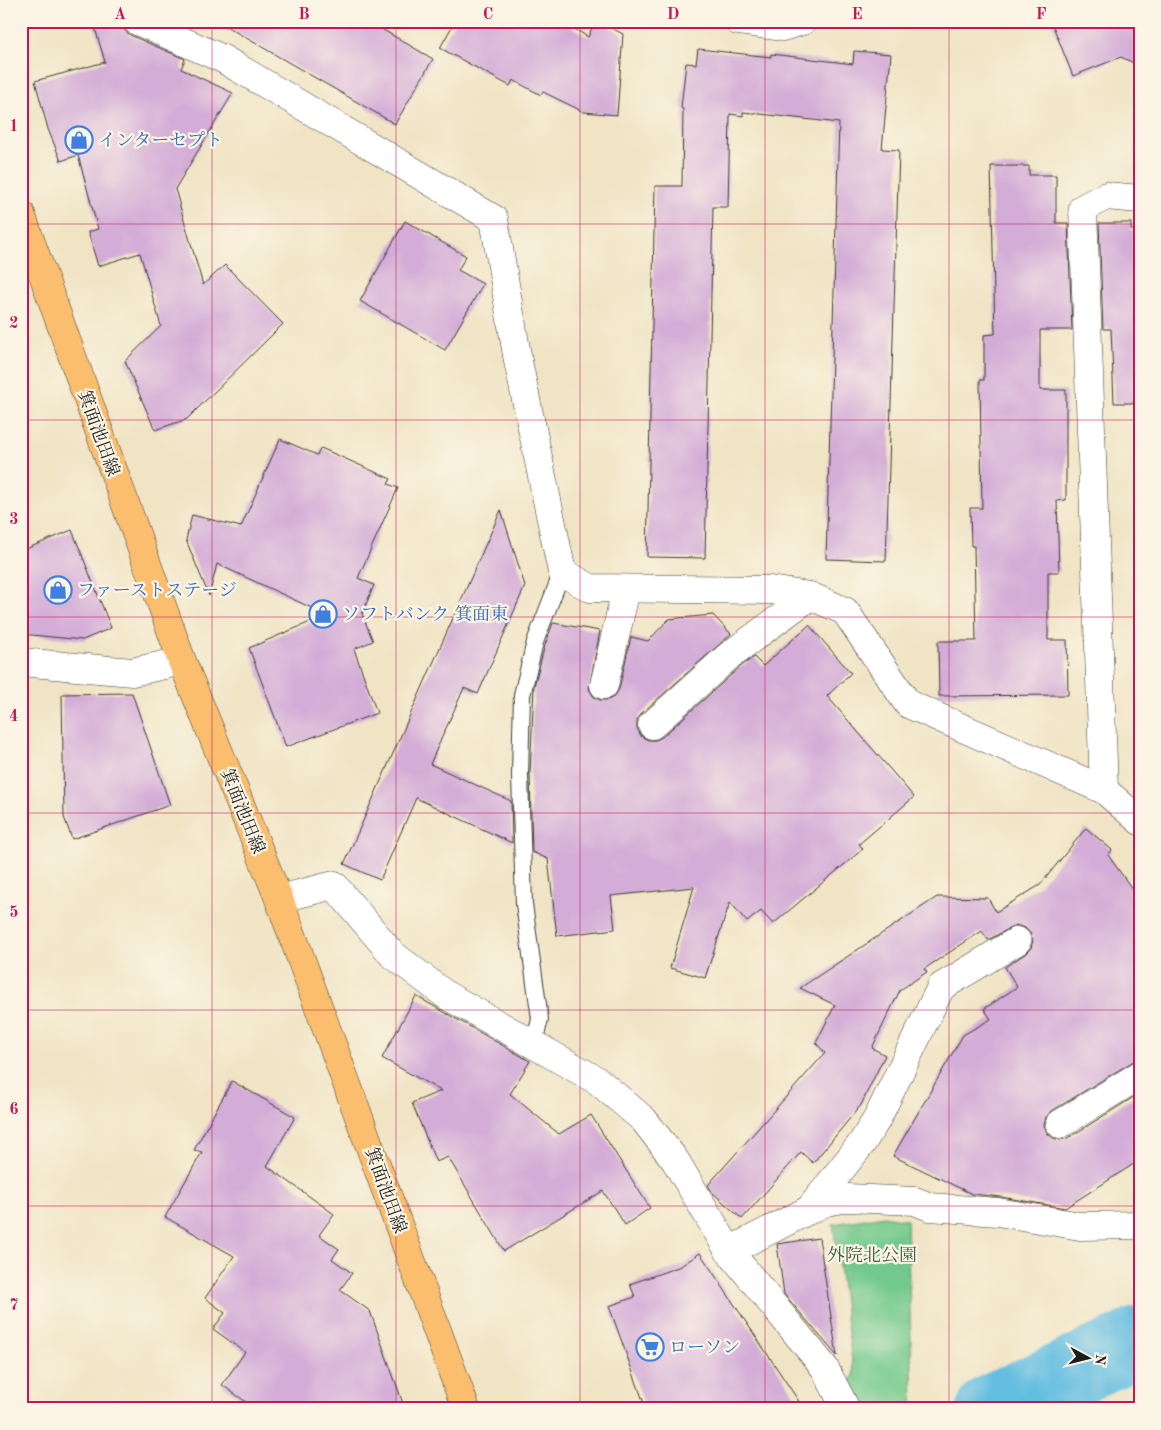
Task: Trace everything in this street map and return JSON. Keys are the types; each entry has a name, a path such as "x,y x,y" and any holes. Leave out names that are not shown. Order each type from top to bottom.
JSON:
{"main road":[{"name":"箕面池田線","path":"21,214 182,661 279,899 466,1409"}],"street":[{"path":"137,21 222,60 494,219 518,361 562,572 590,588 770,590 810,596 845,611 908,704 1104,790 1140,821"},
{"path":"738,21 782,27 802,21"},
{"path":"1104,790 1083,208 1106,196 1140,199"},
{"path":"604,685 626,589"},
{"path":"652,725 730,654 810,596"},
{"path":"21,662 132,672 182,661"},
{"path":"279,899 334,885 392,954 446,995 598,1081 644,1120 675,1160 729,1251 824,1367 846,1409"},
{"path":"809,1210 862,1143 877,1119 941,987 1017,941"},
{"path":"1060,1124 1140,1075"},
{"path":"729,1251 826,1202 865,1197 915,1201 930,1207 998,1212 1080,1226 1140,1225"}],"lane":[{"path":"534,1044 540,1019 524,904 520,775 522,695 535,642 562,572"}],"green space":[{"name":"外院北公園","path":"884,1216 907,1220 913,1402 865,1409 857,1405 846,1390 854,1375 833,1224"}],"building":[{"path":"93,21 122,21 124,30 130,35 185,59 181,69 233,93 175,189 203,285 225,265 283,324 187,419 155,430 125,361 161,326 140,253 98,266 88,232 98,229 78,155 61,161 48,129 35,81 105,62"},
{"path":"217,21 368,21 433,59 395,124"},
{"path":"455,21 562,21 588,37 595,21 598,21 623,34 617,115 584,112 543,92 541,95 513,80 510,86 440,48"},
{"path":"1051,21 1140,21 1140,66 1121,57 1073,76"},
{"path":"698,49 771,57 771,54 853,64 854,51 891,54 882,149 899,150 886,561 826,559 839,123 743,112 743,116 730,114 728,207 713,207 705,558 647,557 655,186 682,186 683,109 681,108 686,63 696,64"},
{"path":"991,166 1029,166 1029,175 1056,175 1056,223 1068,223 1072,330 1040,330 1040,390 1066,390 1066,500 1057,501 1059,572 1048,572 1048,640 1067,640 1068,695 939,696 938,641 976,641 974,546 971,546 970,508 982,508 980,380 984,380 984,335 995,334"},
{"path":"405,221 466,256 458,270 483,284 445,350 360,301"},
{"path":"1099,223 1131,223 1131,230 1140,230 1140,403 1114,403 1111,329 1103,329"},
{"path":"280,439 317,455 321,448 391,479 388,484 398,488 358,578 374,585 362,614 373,641 354,649 377,713 286,747 249,648 327,615 217,564 209,596 186,540 192,515 241,527"},
{"path":"501,510 525,586 478,694 464,688 430,764 511,801 512,843 416,798 380,880 344,864"},
{"name":"ファーストステージ","path":"72,530 111,628 83,640 21,634 21,551"},
{"path":"713,615 731,634 642,713 637,720 637,728 641,736 648,740 656,740 662,737 741,666 754,657 763,666 809,625 851,673 827,696 914,797 859,844 863,849 773,924 761,911 747,922 730,902 705,978 670,968 694,887 611,896 615,929 557,936 548,859 532,852 530,775 534,686 553,623 600,631 589,689 594,697 600,700 608,700 615,696 619,689 631,637 648,641 669,619"},
{"path":"132,693 170,805 72,839 64,817 62,694"},
{"path":"1086,828 1112,850 1108,855 1140,900 1140,1059 1052,1111 1046,1117 1044,1125 1047,1133 1053,1138 1060,1140 1068,1138 1140,1093 1140,1160 1065,1208 972,1194 893,1156 963,1035 991,1019 984,1009 1017,987 1005,967 1025,954 1031,948 1033,940 1025,928 1016,925 988,940 982,931 924,969 927,972 900,990 872,1048 885,1055 861,1105 813,1163 801,1152 742,1219 712,1192 708,1185 825,1053 816,1043 835,1005 800,988 937,897 988,898 996,912 1040,885"},
{"path":"416,996 530,1061 510,1094 559,1134 591,1115 650,1208 625,1225 603,1191 504,1251 448,1157 436,1162 412,1103 441,1091 382,1058"},
{"path":"232,1081 295,1117 267,1166 334,1214 319,1235 339,1249 332,1259 352,1273 340,1290 370,1311 405,1409 256,1409 222,1385 245,1352 213,1329 225,1313 205,1298 234,1256 165,1217 202,1152 194,1150"},
{"path":"819,1238 837,1356 784,1294 777,1244"},
{"path":"700,1253 804,1409 646,1409 609,1306 635,1297 630,1284 681,1266"}],"waterway":[{"path":"992,1409 1140,1341"}],"place":[{"name":"インターセプト","path":"79,140"},
{"name":"ファーストステージ","path":"58,590"},
{"name":"ソフトバンク 箕面東","path":"323,614"},
{"name":"ローソン","path":"650,1347"}]}
